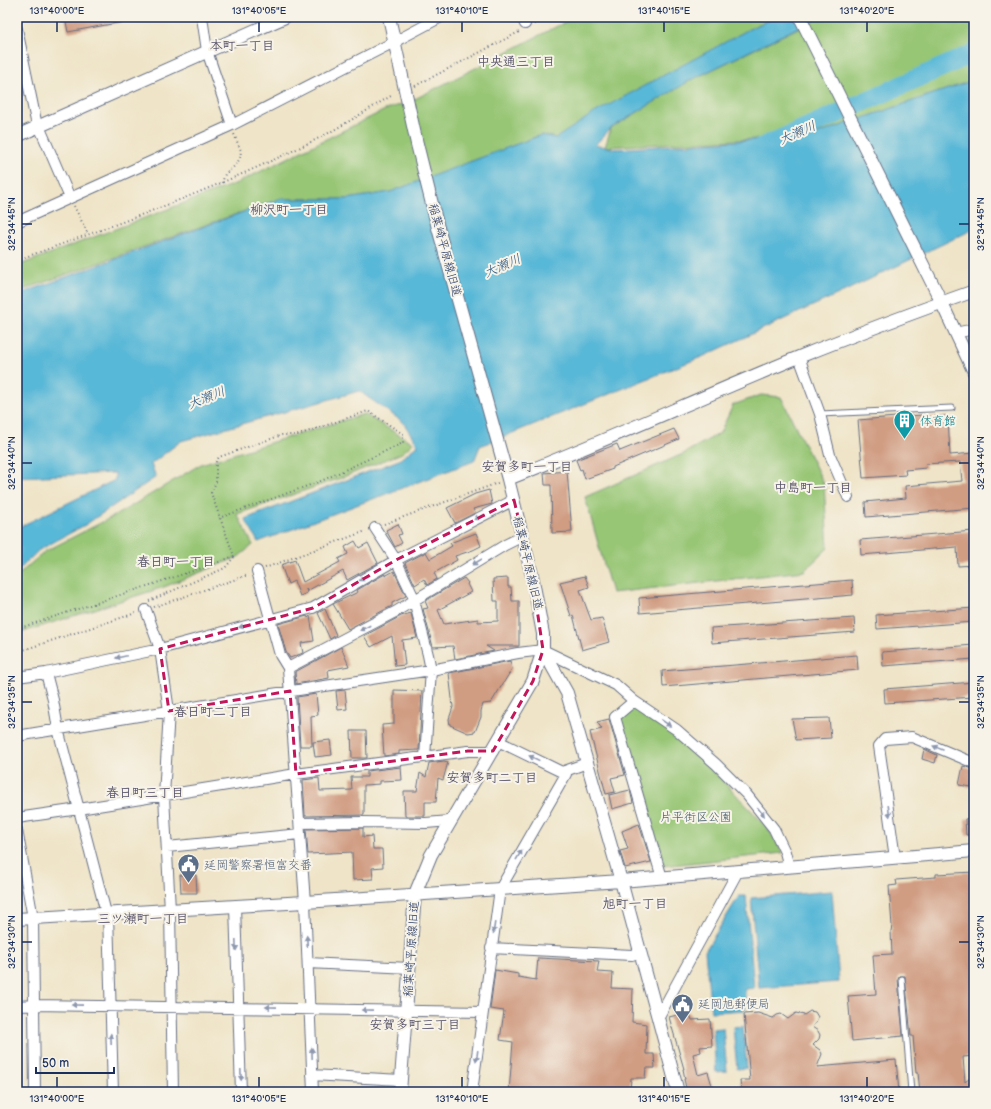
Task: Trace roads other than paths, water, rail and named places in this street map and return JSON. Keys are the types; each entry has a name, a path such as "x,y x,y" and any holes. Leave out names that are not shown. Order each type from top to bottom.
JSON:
{"street":[{"path":"202,17 207,51 232,125"},
{"path":"17,136 285,17"},
{"name":"稲葉崎平原線旧道","path":"389,17 438,228 523,536 543,634 544,650 533,681 431,855 415,894 400,1086"},
{"path":"17,222 232,125 441,17"},
{"path":"800,17 940,298 974,372"},
{"path":"17,29 38,126 70,198"},
{"path":"508,479 940,298 974,291"},
{"path":"955,333 974,329"},
{"path":"799,357 820,414 830,455 848,497"},
{"path":"17,677 46,673 160,649 313,608 396,560 514,500"},
{"path":"375,528 396,560 414,601 431,670 425,757"},
{"path":"288,668 395,612 505,545 523,536"},
{"path":"257,571 280,655 288,668 305,902 312,1092"},
{"path":"146,610 160,649 169,711 164,796 170,910 173,1092"},
{"path":"544,650 567,693 621,881 678,1092"},
{"path":"17,736 290,691 431,670 518,653 544,650 616,685 634,701 677,730 716,764 747,794 774,829 785,852 789,867"},
{"path":"46,673 58,729 107,913 113,1092"},
{"path":"634,701 615,717 662,878"},
{"path":"895,858 879,746 885,739 912,737 974,763"},
{"path":"17,818 296,774 496,746 566,774 500,889 472,1092"},
{"path":"562,772 587,763"},
{"path":"300,824 363,822 426,824 450,821"},
{"path":"17,830 33,918 36,1092"},
{"path":"167,846 300,834"},
{"path":"17,919 621,881 974,851"},
{"path":"658,1018 738,871"},
{"path":"235,906 241,1092"},
{"path":"491,948 632,955 640,952"},
{"path":"308,963 410,968"},
{"path":"17,1006 172,1006 483,1012"},
{"path":"312,1075 400,1086"}],"lane":[{"path":"820,414 952,408"},
{"path":"902,979 911,1092"}],"water":[{"path":"777,17 819,17 691,80 611,128 595,145 617,149 811,136 974,80 974,229 704,356 480,446 474,461 258,542 245,519 399,460 418,445 403,422 359,391 181,441 151,464 156,477 85,525 39,550 17,572 17,528 115,480 115,473 17,477 17,295 279,199 347,199 390,192 541,135 556,138 594,113 753,27"},
{"path":"832,891 839,982 759,988 751,898"},
{"path":"739,896 746,896 754,988 745,989 745,1010 711,1012 705,951"},
{"path":"743,1026 747,1068 737,1069 733,1027"},
{"path":"723,1028 727,1071 716,1072 713,1029"}],"waterway":[{"name":"大瀬川","path":"760,148 974,53"}],"place":[{"name":"体育館","path":"905,440"},
{"name":"延岡警察署恒富交番","path":"188,884"},
{"name":"延岡旭郵便局","path":"682,1024"}],"district":[{"name":"本町一丁目","path":"242,45"},
{"name":"中央通三丁目","path":"516,61"},
{"name":"柳沢町一丁目","path":"289,209"},
{"name":"安賀多町一丁目","path":"527,466"},
{"name":"中島町一丁目","path":"813,487"},
{"name":"春日町一丁目","path":"176,561"},
{"name":"春日町二丁目","path":"213,711"},
{"name":"安賀多町二丁目","path":"492,777"},
{"name":"春日町三丁目","path":"145,792"},
{"name":"旭町一丁目","path":"635,903"},
{"name":"三ツ瀬町一丁目","path":"143,918"},
{"name":"安賀多町三丁目","path":"415,1024"}],"park label":[{"name":"片平街区公園","path":"696,817"}]}
